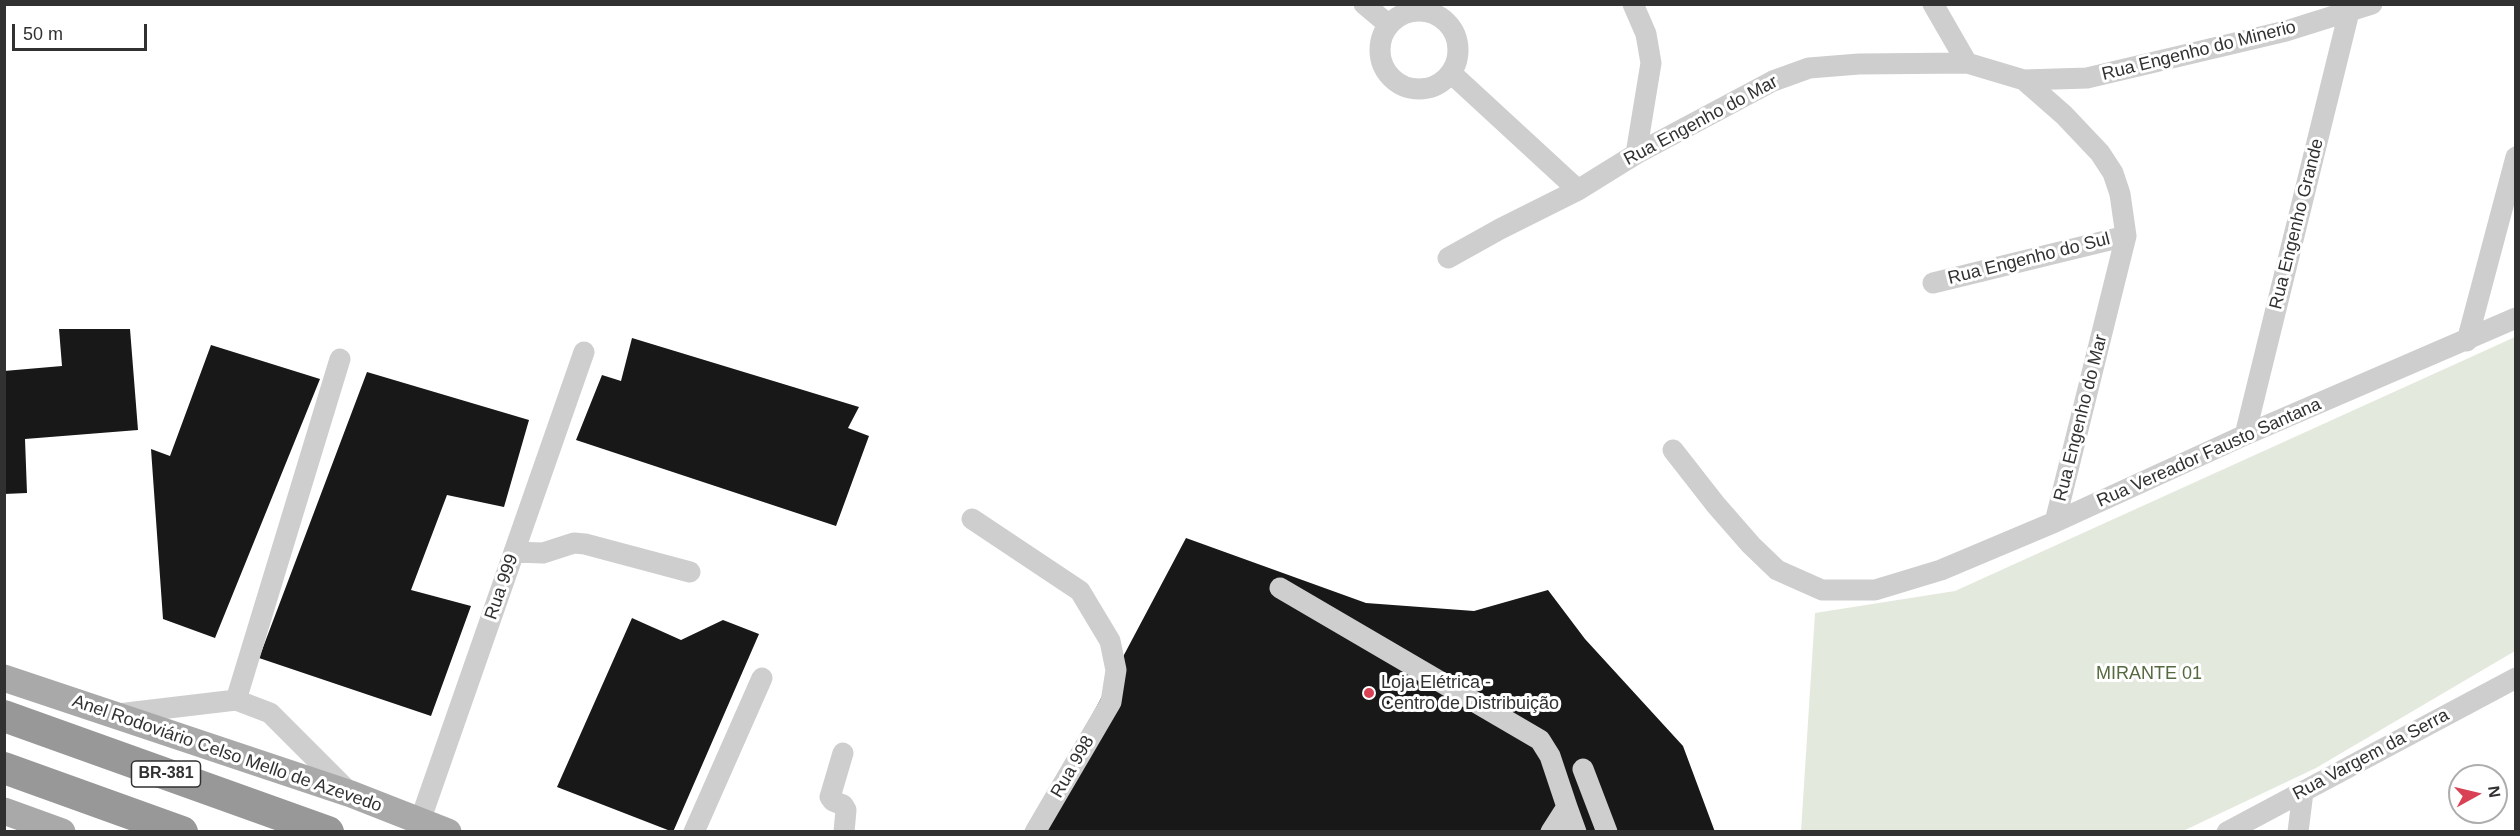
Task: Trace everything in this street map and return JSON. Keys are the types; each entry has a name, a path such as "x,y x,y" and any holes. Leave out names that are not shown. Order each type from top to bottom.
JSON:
{"highway":[{"path":"4,703 74,740"},
{"name":"Anel Rodoviário Celso Mello de Azevedo","path":"4,716 328,831"},
{"name":"BR-381","path":"4,768 182,831"}],"main road":[{"name":"Anel Rodoviário Celso Mello de Azevedo","path":"4,678 351,794 448,831"},
{"path":"4,811 62,831"}],"street":[{"path":"1364,4 1389,25"},
{"path":"1633,4 1646,34 1650,63 1636,154"},
{"path":"1933,4 1967,63"},
{"name":"Rua Engenho do Minerio","path":"2024,80 2087,78 2286,31 2372,4"},
{"path":"1424,11 1437,15 1448,23 1459,47 1457,61 1451,73 1442,83 1430,89 1416,90 1403,86 1392,78 1384,67 1380,50 1383,36 1389,25 1398,17 1410,12 1424,11"},
{"name":"Rua Engenho Grande","path":"2245,435 2349,12"},
{"name":"Rua Engenho do Mar","path":"1448,258 1578,190 1636,154 1773,81 1809,69 1859,64 1967,63 2024,80 2064,115 2100,153 2113,173 2120,194 2126,236 2055,522"},
{"path":"1451,73 1578,190"},
{"path":"2467,341 2516,157"},
{"name":"Rua Engenho do Sul","path":"1933,283 2126,236"},
{"name":"Rua Vereador Fausto Santana","path":"1673,450 1716,505 1751,545 1777,570 1822,590 1875,590 1941,570 2055,522 2245,435 2516,318"},
{"name":"Rua 999","path":"420,821 584,352"},
{"path":"236,700 340,359"},
{"name":"Rua 998","path":"972,519 1080,591 1110,641 1116,670 1111,702 1035,831"},
{"path":"514,552 543,553 574,543 585,544 690,572"},
{"path":"1280,588 1540,740 1550,756 1576,831"},
{"path":"694,831 762,678"},
{"name":"Rua Vargem da Serra","path":"2227,831 2516,678"},
{"path":"114,715 236,700 270,713 351,794"},
{"path":"843,753 830,797 833,801 843,805 846,810 844,831"},
{"path":"1583,769 1607,831"},
{"path":"2298,831 2303,792"},
{"path":"1551,831 1567,807"}],"green space":[{"name":"MIRANTE 01","path":"2515,337 2515,651 2316,768 2183,831 1801,831 1815,613 1955,591"}],"building":[{"path":"59,329 130,329 138,430 25,439 27,493 4,494 4,371 62,366"},
{"path":"632,338 859,407 848,428 869,436 836,526 576,440 602,375 621,381"},
{"path":"211,345 320,379 215,638 163,619 151,449 170,456"},
{"path":"367,372 529,420 504,507 447,495 411,590 471,606 431,716 259,658"},
{"name":"Loja Elétrica - Centro de Distribuição","path":"1186,538 1366,603 1474,611 1548,590 1585,639 1683,746 1715,832 1030,832"},
{"path":"632,618 681,640 723,620 759,634 673,832 557,787"}],"place":[{"name":"Loja Elétrica - Centro de Distribuição","path":"1369,693"}]}
